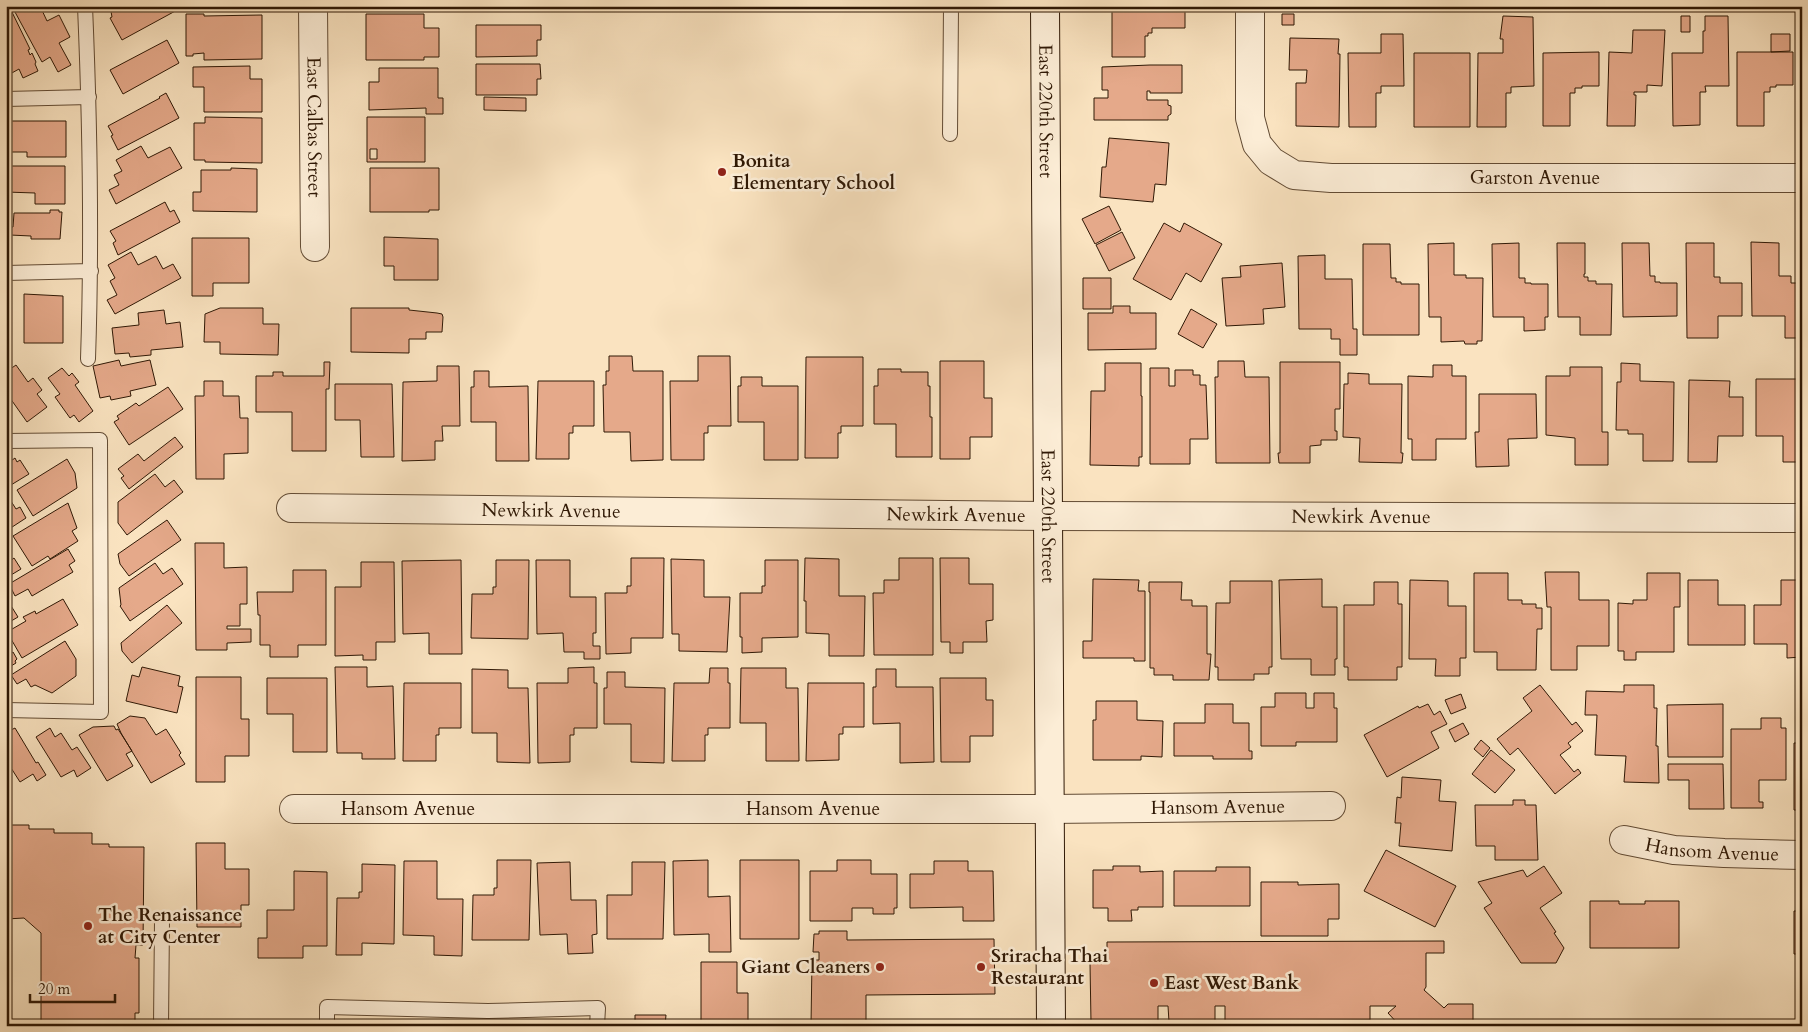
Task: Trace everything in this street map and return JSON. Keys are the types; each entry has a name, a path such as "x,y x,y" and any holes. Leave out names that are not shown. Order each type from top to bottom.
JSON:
{"street":[{"name":"East Calbas Street","path":"313,6 316,247"},
{"name":"East 220th Street","path":"1045,6 1050,1026"},
{"name":"Garston Avenue","path":"1250,6 1250,118 1257,144 1271,161 1294,175 1331,178 1802,178"},
{"name":"Newkirk Avenue","path":"291,508 1049,516 1802,518"},
{"name":"Hansom Avenue","path":"294,808 1049,809 1331,806"},
{"name":"Hansom Avenue","path":"1624,840 1674,850 1802,854"}],"lane":[{"path":"85,6 89,98 91,271 88,359"},
{"path":"950,134 951,6"},
{"path":"6,99 89,98"},
{"path":"6,273 91,271"},
{"path":"6,440 100,440 101,712 6,710"},
{"path":"161,1026 162,921"},
{"path":"326,1026 327,1007 488,1011 598,1008 598,1026"}],"building":[{"path":"6,6 9,6 30,49 28,50 30,55 32,53 36,62 38,71 23,78 19,69 10,74 6,67"},
{"path":"25,6 40,6 47,21 59,15 70,37 59,43 71,65 58,72 50,57 42,62 15,12"},
{"path":"110,6 177,6 179,9 122,40 110,18 112,17"},
{"path":"204,6 262,6 262,10 204,10"},
{"path":"366,6 424,6 424,9 366,9"},
{"path":"1112,6 1185,6 1185,28 1152,28 1152,33 1148,33 1148,36 1145,36 1145,57 1112,57"},
{"path":"1294,6 1318,6 1318,10 1294,10"},
{"path":"186,14 204,14 204,16 262,15 262,59 204,60 204,53 186,56"},
{"path":"366,14 424,14 424,28 439,28 439,57 424,57 424,60 366,60"},
{"path":"1282,14 1294,14 1294,25 1282,25"},
{"path":"1503,16 1533,17 1534,86 1511,87 1511,93 1506,93 1506,127 1477,127 1478,53 1503,53 1503,39 1500,39"},
{"path":"1681,16 1690,16 1690,32 1681,32"},
{"path":"1705,16 1728,16 1729,86 1705,86 1706,92 1700,92 1700,125 1673,126 1672,53 1703,53"},
{"path":"476,25 541,25 541,40 537,40 537,56 476,57"},
{"path":"1633,30 1665,30 1662,86 1647,85 1647,92 1634,92 1634,95 1636,95 1635,126 1607,126 1609,52 1632,53"},
{"path":"1381,34 1403,34 1404,86 1381,86 1381,93 1376,93 1376,127 1349,127 1348,53 1381,53"},
{"path":"1771,34 1790,34 1790,51 1771,52"},
{"path":"1290,38 1339,39 1339,127 1296,126 1296,83 1306,83 1307,70 1289,70"},
{"path":"167,40 179,63 123,94 110,70"},
{"path":"1599,52 1599,86 1582,86 1582,88 1575,88 1575,93 1570,93 1570,126 1543,126 1543,53"},
{"path":"1737,52 1793,52 1793,85 1776,85 1776,87 1770,87 1770,92 1764,92 1764,126 1737,126"},
{"path":"1414,53 1470,53 1470,127 1414,127"},
{"path":"476,64 540,64 541,79 537,79 537,95 476,95"},
{"path":"1182,65 1182,93 1150,93 1150,91 1147,91 1147,100 1168,100 1168,105 1171,106 1171,114 1168,116 1168,120 1094,120 1094,98 1108,98 1108,90 1102,90 1102,67"},
{"path":"250,66 250,79 262,79 262,112 204,112 204,87 193,87 193,67"},
{"path":"379,68 438,68 438,98 443,98 443,114 426,114 426,108 369,110 369,82 379,82"},
{"path":"166,93 179,118 118,150 108,126"},
{"path":"484,97 526,98 526,111 484,110"},
{"path":"205,117 262,118 262,163 205,162 205,160 194,160 194,123 205,123"},
{"path":"367,117 425,117 425,162 367,162","holes":["370,149 377,149 377,159 370,159"]},
{"path":"6,121 66,121 66,157 27,157 27,152 6,152"},
{"path":"1109,138 1169,143 1166,185 1155,184 1153,202 1100,197 1102,167 1106,167"},
{"path":"141,146 148,158 170,147 182,168 116,204 109,190 119,185 114,175 122,171 116,160"},
{"path":"6,166 65,166 65,204 35,204 35,193 6,192"},
{"path":"231,168 257,169 257,212 193,211 193,192 201,192 201,170 231,170"},
{"path":"370,168 439,168 439,210 429,210 429,212 370,212"},
{"path":"165,202 170,212 174,210 180,222 118,255 113,243 116,241 110,231"},
{"path":"1109,206 1121,230 1095,244 1082,219"},
{"path":"50,210 62,212 60,239 31,239 31,236 10,235 10,227 13,227 14,213 50,213"},
{"path":"1164,223 1180,232 1184,223 1222,244 1201,282 1186,273 1171,300 1133,279"},
{"path":"1122,232 1135,258 1109,271 1096,245"},
{"path":"384,237 438,239 438,280 394,280 394,266 384,266"},
{"path":"192,238 249,238 249,283 213,283 213,296 192,296"},
{"path":"1751,242 1779,243 1779,276 1791,276 1791,283 1802,283 1802,338 1785,338 1785,316 1752,316"},
{"path":"1454,243 1454,275 1466,275 1466,278 1483,278 1482,341 1477,341 1477,344 1465,344 1464,341 1441,342 1441,317 1429,317 1428,244"},
{"path":"1519,243 1519,278 1525,278 1525,283 1548,284 1548,317 1545,317 1545,330 1524,331 1524,317 1493,317 1492,244"},
{"path":"1557,243 1585,243 1584,277 1588,277 1588,281 1596,281 1596,284 1612,284 1611,335 1580,335 1580,317 1558,317"},
{"path":"1622,243 1649,243 1650,276 1655,276 1655,282 1677,283 1677,316 1623,317"},
{"path":"1686,243 1714,243 1714,277 1720,277 1720,283 1742,283 1742,316 1718,316 1718,338 1687,338"},
{"path":"1363,244 1390,244 1391,278 1396,278 1396,282 1401,282 1401,284 1419,284 1419,335 1363,335"},
{"path":"131,252 138,265 156,256 163,269 173,264 181,278 115,314 107,300 117,295 110,281 115,278 108,265"},
{"path":"1325,255 1325,279 1352,279 1353,329 1357,329 1357,355 1340,355 1340,339 1331,339 1331,329 1299,329 1298,256"},
{"path":"1282,263 1285,307 1263,309 1264,324 1226,326 1222,278 1241,277 1240,266"},
{"path":"1083,278 1111,278 1111,309 1083,309"},
{"path":"24,294 63,296 63,343 24,343"},
{"path":"1113,306 1130,306 1130,313 1156,313 1156,349 1088,350 1088,313 1113,313"},
{"path":"220,308 263,308 263,324 279,324 278,355 220,354 220,342 204,342 205,314"},
{"path":"351,308 409,308 409,310 442,314 442,332 426,332 426,339 409,339 409,353 351,352"},
{"path":"1191,309 1217,324 1203,348 1178,334"},
{"path":"164,310 166,324 180,322 183,347 151,350 151,355 130,357 129,353 115,354 112,328 139,325 138,313"},
{"path":"609,356 632,356 633,371 663,371 663,460 631,461 630,432 604,432 603,385 606,385 606,371 609,371"},
{"path":"698,356 730,356 731,426 708,426 708,433 704,433 704,460 671,460 670,381 698,381"},
{"path":"806,357 863,357 863,426 841,426 841,433 838,433 838,458 805,458"},
{"path":"119,360 121,366 150,360 156,385 130,391 131,396 111,400 110,396 100,398 93,366"},
{"path":"940,361 984,361 984,398 992,398 992,437 970,437 970,459 940,459"},
{"path":"1218,361 1244,361 1245,377 1269,377 1270,463 1216,463 1215,377 1218,377"},
{"path":"324,362 330,362 329,389 326,389 326,451 292,451 292,412 256,412 256,376 273,376 273,372 283,372 283,376 324,376"},
{"path":"1280,362 1340,362 1340,409 1335,409 1337,440 1321,440 1321,445 1310,446 1310,463 1279,463"},
{"path":"1105,363 1141,363 1142,457 1139,457 1139,466 1090,465 1091,391 1105,391"},
{"path":"1621,363 1640,364 1640,381 1674,382 1673,461 1643,461 1643,434 1628,434 1628,430 1616,430 1617,382 1621,382"},
{"path":"16,365 28,382 33,378 42,390 37,394 47,407 27,422 10,398 7,400 6,398 6,372"},
{"path":"1433,365 1452,365 1452,376 1466,376 1466,439 1436,439 1436,460 1412,460 1412,439 1408,439 1408,376 1433,377"},
{"path":"437,366 459,366 460,426 442,426 443,441 435,441 435,460 402,461 403,382 437,381"},
{"path":"1570,367 1602,367 1602,432 1608,432 1608,465 1575,465 1575,438 1546,435 1546,376 1570,376"},
{"path":"62,368 69,376 72,373 79,382 75,385 93,411 79,422 74,415 70,418 55,397 60,394 48,378"},
{"path":"1150,368 1169,368 1169,386 1175,386 1175,370 1193,370 1193,375 1200,375 1200,385 1206,385 1208,439 1190,439 1190,464 1150,464"},
{"path":"878,369 901,369 901,372 928,372 930,417 932,417 932,457 896,457 896,424 874,424 874,386 878,386"},
{"path":"474,371 489,371 489,387 528,386 529,461 496,461 496,422 471,422 471,387 474,387"},
{"path":"1348,373 1369,374 1369,384 1402,384 1402,463 1359,462 1360,438 1343,437 1344,384 1348,384"},
{"path":"741,377 762,377 762,386 798,386 798,460 764,460 764,422 738,422 738,386 741,386"},
{"path":"1756,379 1798,379 1798,397 1802,397 1802,462 1783,462 1783,436 1756,436"},
{"path":"1689,380 1730,381 1729,397 1743,397 1743,436 1718,436 1717,462 1688,462"},
{"path":"204,381 223,381 223,396 239,396 240,418 248,418 248,453 224,454 224,479 196,479 195,396 204,396"},
{"path":"538,381 594,381 594,426 573,426 573,433 569,433 569,459 536,459"},
{"path":"335,384 392,384 394,457 361,457 360,420 335,420"},
{"path":"168,387 183,409 129,445 114,422 119,419 117,416 136,403 139,406"},
{"path":"1479,394 1536,394 1537,438 1508,439 1509,466 1476,467 1475,432 1479,432"},
{"path":"175,437 183,447 129,489 121,478 124,476 118,469 138,454 144,461"},
{"path":"15,458 17,462 20,460 29,474 6,488 6,460 8,463"},
{"path":"67,459 75,473 77,488 33,516 17,490"},
{"path":"155,474 165,487 174,480 183,492 127,535 118,523 118,502"},
{"path":"9,498 16,509 20,507 26,518 6,531 6,500"},
{"path":"68,503 77,528 72,531 78,541 50,559 48,556 32,566 13,536"},
{"path":"167,520 181,540 129,576 120,564 118,554"},
{"path":"195,543 224,543 224,568 247,567 247,604 240,604 240,626 227,626 227,629 251,629 251,642 227,643 227,650 196,650"},
{"path":"68,549 75,561 69,565 73,572 32,596 28,589 15,596 9,584"},
{"path":"6,555 10,561 14,558 21,569 6,578"},
{"path":"631,558 664,558 663,638 631,638 631,653 606,654 605,593 627,593 627,586 631,586"},
{"path":"805,558 839,559 839,596 865,596 864,656 829,656 829,634 806,633 806,601 804,601"},
{"path":"899,558 933,558 933,655 874,655 873,593 884,593 884,580 899,580"},
{"path":"940,558 969,558 969,584 993,584 993,620 986,621 987,642 963,642 963,653 950,653 950,642 941,642"},
{"path":"671,559 704,560 704,597 730,597 727,652 679,651 679,634 672,634"},
{"path":"461,560 462,654 429,654 429,633 403,634 402,561"},
{"path":"496,560 529,560 528,639 471,638 472,594 493,594 493,587 496,587"},
{"path":"536,560 570,560 570,597 596,597 596,633 593,633 593,646 600,646 600,659 584,659 584,652 564,652 563,633 537,634"},
{"path":"765,560 798,560 798,637 762,638 762,652 742,653 740,593 762,593 762,586 765,586"},
{"path":"361,562 394,562 395,642 376,642 376,660 363,660 363,655 335,656 335,587 361,587"},
{"path":"155,563 163,574 172,568 183,584 130,621 120,606 119,588"},
{"path":"293,570 326,570 326,645 298,645 298,657 270,657 270,645 260,645 260,615 258,615 257,592 293,592"},
{"path":"1545,572 1579,572 1579,600 1609,600 1609,646 1577,646 1577,670 1551,670 1551,607 1547,607"},
{"path":"1474,573 1508,573 1508,600 1522,600 1522,604 1536,604 1536,608 1542,608 1542,629 1537,629 1536,670 1497,670 1497,652 1474,652"},
{"path":"1647,573 1680,573 1680,607 1674,607 1674,652 1636,652 1636,660 1624,660 1624,651 1618,651 1618,603 1633,604 1633,600 1647,600"},
{"path":"1093,579 1139,580 1138,591 1145,591 1145,661 1134,661 1134,658 1083,658 1083,641 1092,641"},
{"path":"1322,579 1322,607 1337,607 1337,659 1335,659 1335,675 1311,675 1311,659 1281,659 1279,580"},
{"path":"1410,580 1448,581 1448,606 1466,606 1466,658 1460,658 1460,676 1435,676 1436,659 1409,659"},
{"path":"1688,580 1718,580 1718,605 1745,605 1745,645 1688,645"},
{"path":"1781,580 1802,580 1802,657 1787,658 1787,644 1754,644 1754,605 1781,605"},
{"path":"1230,581 1272,581 1272,667 1269,667 1269,674 1254,674 1254,680 1218,680 1218,667 1215,667 1216,603 1230,603"},
{"path":"1149,582 1182,582 1181,600 1192,600 1192,606 1207,606 1207,654 1211,654 1209,680 1173,680 1173,675 1154,675 1154,668 1150,668"},
{"path":"1374,582 1398,582 1398,604 1402,604 1402,667 1397,667 1397,680 1348,680 1348,667 1344,667 1344,605 1374,605"},
{"path":"63,599 78,625 22,658 7,632 26,621 23,617 35,611 36,614"},
{"path":"8,601 18,617 6,624 6,602"},
{"path":"167,605 182,623 132,663 122,651 121,643"},
{"path":"65,641 76,659 76,676 52,693 35,685 31,687 26,679 17,684 11,675"},
{"path":"6,649 10,654 13,652 17,659 16,663 6,669"},
{"path":"142,667 180,676 178,686 183,687 177,713 126,701 132,675 139,677"},
{"path":"335,667 367,667 367,687 393,686 395,759 362,759 362,753 337,753"},
{"path":"594,667 594,683 597,683 597,728 574,728 574,735 570,735 570,762 538,763 537,683 568,683 568,668"},
{"path":"710,668 728,668 730,728 708,728 708,735 705,735 705,761 672,761 674,683 709,683"},
{"path":"741,668 786,668 786,688 798,688 799,761 766,761 766,723 740,723"},
{"path":"472,669 508,670 508,688 528,688 530,763 497,762 497,733 472,733"},
{"path":"876,669 896,669 896,687 933,687 934,762 900,763 900,723 873,724 873,687 876,687"},
{"path":"607,672 625,672 625,687 665,688 664,763 631,762 631,724 604,724 604,688 607,688"},
{"path":"196,677 241,677 241,719 249,719 249,756 225,756 225,782 196,782"},
{"path":"267,678 327,678 327,752 293,752 293,714 267,714"},
{"path":"940,678 986,678 986,700 993,700 993,736 970,736 970,762 941,762"},
{"path":"404,683 461,683 461,728 439,728 439,735 436,735 436,761 403,761"},
{"path":"808,683 864,683 864,727 843,727 843,734 839,734 839,760 806,761"},
{"path":"1540,685 1572,725 1576,722 1583,731 1568,743 1571,747 1560,755 1574,772 1578,769 1581,773 1555,794 1518,748 1510,755 1497,739 1532,711 1523,698"},
{"path":"1624,685 1654,685 1654,708 1657,708 1656,746 1658,746 1659,783 1624,782 1626,756 1595,755 1597,715 1585,715 1586,691 1624,692"},
{"path":"1275,693 1306,693 1306,708 1314,708 1314,693 1334,693 1334,708 1337,708 1337,742 1296,742 1296,746 1261,746 1261,707 1275,707"},
{"path":"1461,694 1466,708 1451,714 1445,700"},
{"path":"1096,701 1137,701 1137,720 1163,721 1162,757 1141,756 1141,760 1093,760 1093,720 1096,720"},
{"path":"1205,704 1233,704 1233,723 1249,723 1249,751 1252,751 1252,759 1174,756 1174,723 1205,723"},
{"path":"1428,704 1434,715 1440,711 1447,724 1431,732 1439,748 1387,777 1364,735 1418,706 1419,708"},
{"path":"1723,704 1723,757 1668,757 1667,705"},
{"path":"130,716 145,718 156,735 166,729 181,753 179,755 185,764 151,783 117,724"},
{"path":"1761,718 1781,718 1781,728 1786,728 1786,780 1759,780 1759,802 1763,802 1763,808 1731,808 1731,729 1761,729"},
{"path":"1463,723 1469,734 1455,742 1449,730"},
{"path":"114,726 132,751 126,754 133,766 107,781 79,735 93,727"},
{"path":"7,728 9,731 15,728 36,763 38,762 46,775 37,781 33,774 20,782 6,760"},
{"path":"50,728 55,737 61,733 72,750 77,747 91,768 77,777 74,770 61,777 36,737"},
{"path":"1481,740 1490,748 1483,757 1474,749"},
{"path":"1794,743 1802,743 1802,810 1794,810"},
{"path":"1491,750 1515,770 1495,793 1472,774"},
{"path":"1668,764 1723,764 1724,809 1689,809 1689,780 1668,780"},
{"path":"1402,777 1441,780 1439,801 1456,802 1452,851 1399,846 1401,823 1395,823 1397,797 1401,798"},
{"path":"1513,800 1525,800 1525,805 1536,805 1538,860 1495,860 1495,846 1476,846 1475,805 1513,805"},
{"name":"The Renaissance at City Center","path":"6,825 29,825 29,829 54,829 54,833 92,833 92,844 109,844 109,847 144,847 143,945 136,945 135,958 139,958 139,1013 135,1013 135,1024 140,1026 41,1026 41,933 24,918 6,919"},
{"path":"196,843 225,843 225,869 249,869 249,905 241,905 241,927 197,927"},
{"path":"1386,850 1456,886 1435,927 1364,891"},
{"path":"497,860 531,860 529,940 472,940 473,895 494,895 494,888 497,888"},
{"path":"708,860 708,897 730,896 731,952 709,952 709,934 674,935 673,861"},
{"path":"740,860 799,860 799,939 740,939"},
{"path":"837,860 871,860 871,874 897,874 897,908 894,908 894,914 873,914 873,908 852,908 852,921 810,921 810,871 837,871"},
{"path":"404,861 437,861 437,899 463,899 462,956 434,955 434,936 403,935"},
{"path":"934,861 968,861 968,871 993,871 994,921 963,921 963,907 910,908 910,874 934,874"},
{"path":"570,862 571,900 596,900 597,934 592,935 593,953 568,954 567,934 540,935 537,863"},
{"path":"632,862 665,862 663,939 607,939 607,895 632,895"},
{"path":"362,864 395,865 394,944 362,943 362,955 336,955 337,898 359,898 359,892 362,892"},
{"path":"1113,866 1140,866 1140,872 1163,871 1163,907 1138,907 1138,910 1131,910 1132,921 1108,921 1108,908 1093,908 1093,870 1113,870"},
{"path":"1544,866 1562,893 1540,908 1564,948 1556,963 1521,963 1484,908 1492,903 1478,882 1523,870 1527,877"},
{"path":"1216,867 1250,867 1250,906 1174,906 1174,871 1216,871"},
{"path":"294,871 327,872 327,946 303,946 303,958 258,958 258,938 267,938 267,910 294,910"},
{"path":"1261,882 1298,882 1298,885 1339,884 1339,919 1328,919 1328,936 1261,936"},
{"path":"1590,901 1619,901 1619,904 1645,904 1645,901 1679,901 1679,948 1590,948"},
{"path":"1794,911 1802,911 1802,1026 1797,1026 1797,954 1794,954"},
{"path":"819,931 847,931 847,940 994,939 995,994 866,995 866,1026 811,1026 812,960 819,960 819,952 813,952 814,934 819,934"},
{"path":"1444,941 1444,953 1426,953 1426,987 1424,990 1444,1008 1448,1004 1473,1004 1473,1026 1400,1026 1388,1013 1396,1006 1370,1006 1370,1020 1225,1021 1225,1006 1215,1006 1215,1021 1169,1022 1168,1006 1158,1006 1158,1021 1091,1022 1090,963 1107,963 1107,942"},
{"path":"701,962 737,962 737,993 748,993 748,1026 701,1026"},
{"path":"635,1015 666,1015 665,1026 635,1026"}],"place":[{"name":"Bonita Elementary School","path":"722,172"},
{"name":"The Renaissance at City Center","path":"88,926"},
{"name":"Giant Cleaners","path":"880,967"},
{"name":"Sriracha Thai Restaurant","path":"981,967"},
{"name":"East West Bank","path":"1154,983"}]}
